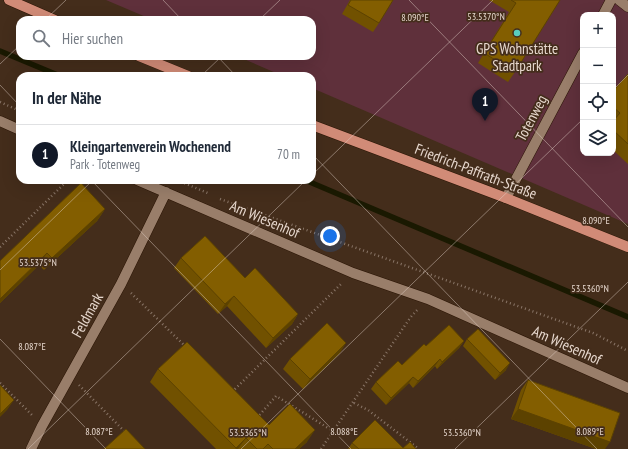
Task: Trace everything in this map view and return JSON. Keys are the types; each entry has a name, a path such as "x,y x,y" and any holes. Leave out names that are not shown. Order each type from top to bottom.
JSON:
{"main road":[{"path":"9,0 46,16"},
{"path":"149,60 178,72"},
{"name":"Friedrich-Paffrath-Straße","path":"316,127 506,198 628,247"}],"street":[{"path":"605,12 611,0"},
{"path":"619,0 628,7"},
{"name":"Totenweg","path":"506,198 580,59"},
{"path":"0,122 16,128"},
{"name":"Am Wiesenhof","path":"147,184 352,273 428,299 628,388"},
{"name":"Feldmark","path":"31,449 42,426 121,284 166,192"}],"path":[{"path":"0,102 16,109"},
{"path":"0,247 64,184"},
{"path":"187,184 220,199 592,333 628,351"},
{"path":"232,393 352,273"},
{"path":"121,284 188,349"},
{"path":"321,449 410,318 428,299"},
{"path":"70,376 127,434"},
{"path":"0,383 42,426"},
{"path":"226,387 237,398"},
{"path":"252,413 257,418 276,396 333,431"},
{"path":"354,402 368,410 419,449"}],"shaded area":[{"path":"106,0 628,0 628,224 316,90 316,72 274,72 246,60 316,60 316,16 144,16"}],"building":[{"path":"351,0 393,0 379,23 348,5"},
{"name":"GPS Wohnstätte Stadtpark","path":"511,0 560,0 515,72 484,53 516,3"},
{"path":"628,74 628,144 616,133 616,118 620,113 616,110 616,88"},
{"path":"80,184 82,184 105,209 52,258 47,253 0,299 0,261"},
{"path":"205,236 245,278 255,268 298,314 273,338 234,296 225,304 181,258"},
{"path":"327,323 346,343 310,379 290,359"},
{"path":"449,325 464,341 442,362 440,359 418,381 413,377 391,398 376,382 398,361 402,365 424,344 426,346"},
{"path":"478,329 510,363 500,373 467,339"},
{"path":"187,342 269,425 290,404 315,430 295,449 273,449 268,444 263,449 257,449 246,438 236,448 158,369"},
{"path":"528,380 620,413 610,442 518,409"},
{"path":"0,385 14,400 0,414"},
{"path":"375,420 403,448 410,442 416,449 359,449 352,443"},
{"path":"126,429 145,449 104,449"}],"waterway":[{"path":"0,51 16,58"},
{"path":"22,60 50,72"},
{"path":"314,184 628,317"}],"place":[{"name":"GPS Wohnstätte Stadtpark","path":"517,33"},
{"name":"Kleingartenverein Wochenend","path":"485,121"}]}
